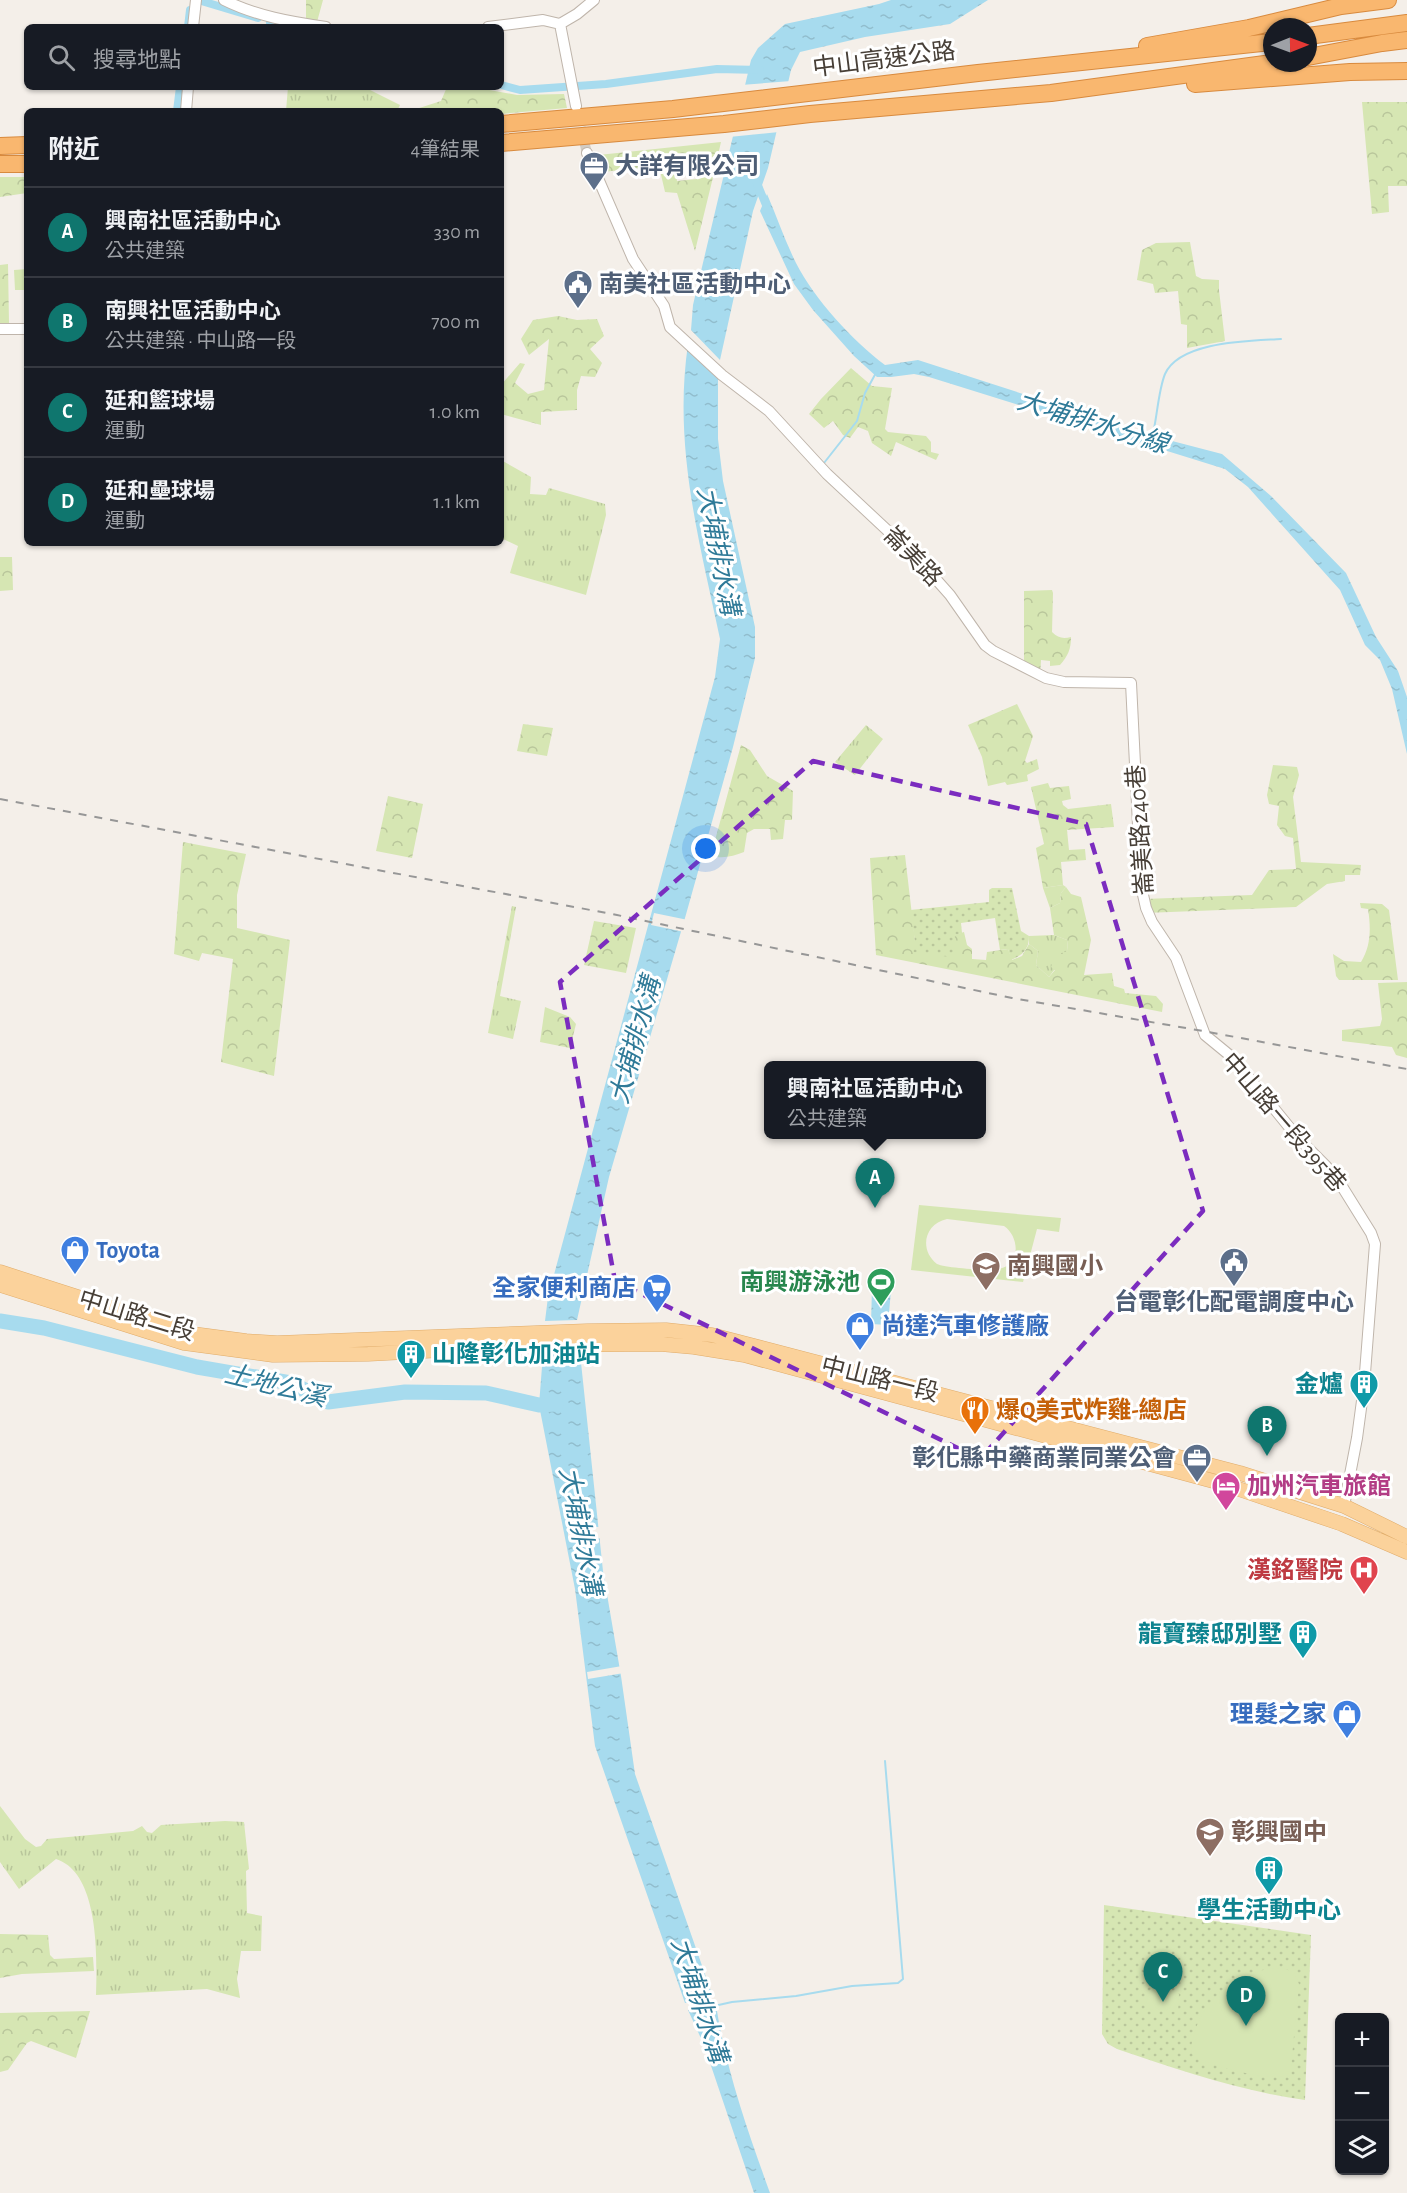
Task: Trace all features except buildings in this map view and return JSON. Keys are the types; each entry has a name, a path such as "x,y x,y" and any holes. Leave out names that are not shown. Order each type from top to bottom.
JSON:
{"highway":[{"path":"1093,62 1113,51 1249,28 1363,0"},
{"path":"1341,6 1388,0"},
{"path":"1317,35 1407,23"},
{"path":"1317,55 1407,40"},
{"name":"中山高速公路","path":"504,124 725,103 1263,43"},
{"name":"中山高速公路","path":"504,143 1051,93 1263,64"},
{"path":"1051,93 1350,72 1407,71"},
{"path":"0,147 24,145"},
{"path":"0,164 24,164"}],"main road":[{"name":"中山路二段","path":"0,1272 193,1334 246,1341 275,1349"},
{"name":"中山路二段","path":"0,1285 184,1343 275,1349"},
{"name":"中山路一段","path":"586,1338 666,1330 720,1337 1230,1470 1344,1506 1407,1537"},
{"name":"中山路一段","path":"586,1338 694,1347 744,1355 1224,1484 1342,1524 1407,1552"},
{"path":"275,1349 586,1338"}],"street":[{"path":"193,24 196,0"},
{"path":"224,0 260,14 304,24"},
{"path":"504,25 534,21 560,24 594,0"},
{"path":"560,24 575,100"},
{"path":"186,108 188,90"},
{"name":"崙美路","path":"587,153 633,259 664,306 670,327 718,371 769,411 827,474 918,559 950,595 985,645 1046,678 1064,682 1131,683"},
{"path":"0,329 24,329"},
{"name":"崙美路240巷","path":"1131,683 1146,908 1152,922 1176,958 1192,1001"},
{"name":"中山路一段395巷","path":"1192,1001 1205,1035 1233,1058 1298,1138 1326,1166 1365,1221 1375,1245 1364,1386 1344,1506"}],"highlighted area":[{"path":"813,761 1086,824 1203,1211 980,1459 615,1281 560,982"}],"green space":[{"path":"306,0 323,0 317,22 309,23 306,18"},
{"path":"288,90 370,90 400,105 398,108 286,108"},
{"path":"446,90 490,90 517,95 564,94 567,108 504,114 504,108 419,108 441,101"},
{"path":"1362,102 1407,102 1407,186 1388,186 1389,212 1372,214"},
{"path":"721,142 718,155 703,160 687,161 686,157 673,159 677,181 697,179 716,165 695,251 677,193 665,192 659,166 593,173 589,156"},
{"path":"0,177 24,177 24,193 0,197"},
{"path":"1190,242 1196,276 1202,279 1219,280 1225,341 1187,348 1187,325 1181,324 1178,291 1155,293 1153,284 1137,280 1142,250 1156,243"},
{"path":"8,264 9,323 6,327 0,327 0,265"},
{"path":"24,269 24,290 15,290 14,270"},
{"path":"558,316 577,320 597,319 604,336 590,349 602,363 595,377 581,376 577,390 577,410 541,412 541,425 504,415 504,382 520,363 525,364 515,383 528,394 544,390 549,339 529,355 521,339 533,320"},
{"path":"851,368 872,386 892,388 885,429 888,432 926,436 931,442 931,452 939,454 936,460 896,442 891,456 872,443 868,431 858,427 850,438 843,435 833,421 824,428 809,414"},
{"path":"504,462 531,477 530,494 546,495 549,488 605,504 606,515 586,595 510,573 518,546 504,539"},
{"path":"0,557 12,557 13,590 0,591"},
{"path":"1052,590 1052,632 1056,636 1071,637 1070,645 1060,665 1050,666 1050,661 1041,660 1040,678 1024,669 1024,591"},
{"path":"1017,704 1033,736 1025,761 1027,763 1037,759 1039,769 1027,775 1028,781 1007,785 1005,782 988,786 982,757 968,725"},
{"path":"523,724 553,728 547,756 517,751"},
{"path":"866,725 883,739 855,775 835,762"},
{"path":"741,745 750,750 767,776 793,791 792,820 785,820 783,839 771,840 770,829 754,829 747,833 744,852 719,857 711,855"},
{"path":"1273,765 1297,767 1299,775 1293,797 1301,862 1361,865 1360,875 1345,875 1345,881 1327,884 1296,907 1145,913 1144,899 1252,895 1269,870 1296,869 1293,838 1285,836 1277,825 1279,806 1269,804 1267,795"},
{"path":"1048,783 1050,788 1069,786 1071,799 1062,801 1068,809 1111,804 1114,827 1067,830 1069,850 1085,849 1086,860 1061,862 1063,885 1043,888 1036,848 1044,844 1031,787"},
{"path":"388,796 423,804 412,858 376,851"},
{"path":"183,842 246,854 237,895 237,928 290,940 274,1076 221,1062 233,959 202,953 199,961 174,954"},
{"path":"905,855 915,941 954,950 954,935 964,932 967,945 972,949 972,959 986,960 987,952 1008,949 1012,960 1022,956 1029,944 1038,951 1036,965 1049,977 1055,970 1051,967 1055,955 1068,951 1067,940 1054,935 1050,908 1060,903 1061,893 1066,887 1071,894 1081,897 1091,940 1084,975 1112,973 1114,986 1124,989 1125,993 1156,996 1163,1004 1162,1012 876,955 870,858"},
{"path":"1063,885 1066,887 1061,893 1060,903 1050,908 1043,888"},
{"path":"1012,888 1021,931 1029,936 1028,945 1022,954 1011,960 1008,949 1000,950 995,918 961,923 962,933 955,935 954,950 950,957 913,952 915,941 910,910 989,902 989,890"},
{"path":"1360,903 1382,904 1389,910 1398,980 1339,980 1336,976 1333,954 1344,961 1361,962 1367,950 1370,930 1368,909 1361,908"},
{"path":"512,906 516,907 500,996 521,1001 513,1039 488,1033"},
{"path":"594,921 636,928 626,973 584,965"},
{"path":"1054,935 1067,940 1068,951 1049,977 1036,965 1038,951 1029,944 1029,936"},
{"path":"1407,982 1407,1058 1396,1055 1392,1047 1342,1041 1342,1030 1380,1026 1382,1019 1378,983"},
{"path":"545,1007 570,1017 576,1024 570,1048 540,1042"},
{"path":"919,1205 1061,1218 1059,1232 1037,1229 1023,1282 911,1270","holes":["947,1219 1004,1226 1013,1237 1016,1250 1011,1263 1006,1267 986,1270 942,1265 937,1264 928,1252 926,1245 929,1232 933,1226"]},
{"path":"0,1806 25,1839 36,1847 41,1846 47,1839 133,1831 142,1826 147,1832 152,1833 161,1825 244,1822 249,1869 246,1871 247,1913 262,1916 261,1951 241,1951 237,1979 240,1998 207,1989 96,1995 93,1919 81,1881 70,1867 56,1859 19,1889 0,1862"},
{"path":"1104,1905 1311,1935 1305,2100 1210,2079 1163,2065 1108,2044 1102,2034"},
{"path":"0,1934 48,1935 50,1955 54,1959 93,1957 94,1971 22,1974 0,1978"},
{"path":"1282,1968 1294,1972 1299,1984 1291,2067 1287,2075 1269,2077 1256,2075 1194,2057 1191,2049 1199,2020 1216,1996 1239,1979 1253,1973"},
{"path":"1148,1992 1179,1994 1178,2012 1146,2009"},
{"path":"90,2011 76,2058 31,2041 27,2043 8,2070 0,2072 0,2013"}],"water":[{"path":"891,0 988,0 950,24 865,37 800,52 791,70 768,168 753,211 720,360 691,330 693,305 751,60 758,48 785,24"},
{"path":"767,194 792,255 813,291 847,331 885,365 918,360 1153,436 1222,454 1271,496 1346,573 1376,637 1398,671 1407,697 1407,754 1392,689 1380,660 1365,645 1340,590 1248,487 1225,469 929,377 914,374 877,377 854,356 813,310 794,284 760,211"},
{"name":"大埔排水溝","path":"688,344 718,374 718,439 723,481 755,627 755,658 733,747 685,918 609,1177 577,1320 545,1321 548,1297 715,677 720,639 690,493 686,456 684,382"},
{"name":"南興游泳池","path":"872,1288 891,1290 888,1325 871,1324"},
{"name":"大埔排水溝","path":"580,1353 603,1571 635,1774 713,1997 685,2003 595,1746 575,1589 539,1405 543,1354"},
{"path":"716,2005 732,2077 770,2193 754,2193 704,2045 688,2010"}],"pier":[{"path":"791,81 779,132 729,137 741,85"},
{"path":"654,913 688,920 684,932 651,925"},
{"path":"568,1527 601,1527 602,1538 568,1538"},
{"path":"622,1666 624,1673 588,1679 587,1672"}],"waterway":[{"path":"198,0 258,18"},
{"path":"188,24 190,10"},
{"path":"270,22 278,24"},
{"path":"504,86 520,90 606,84 717,69 760,70"},
{"path":"177,108 180,90"},
{"name":"大埔排水分線","path":"757,183 768,210"},
{"path":"1152,438 1163,381 1173,363 1185,355 1217,345 1281,339"},
{"path":"824,463 857,421 865,393 877,371"},
{"name":"土地公溪","path":"0,1321 44,1328 197,1367 291,1383 328,1402 405,1392 486,1393 539,1405 556,1404"},
{"name":"大埔排水溝","path":"714,2006 796,1996 852,1986 898,1983 903,1979 885,1761"}],"tunnel":[{"path":"577,113 587,153"}],"railway":[{"path":"0,799 617,915 1012,998 1407,1069"}],"place":[{"name":"大詳有限公司","path":"594,192"},
{"name":"南美社區活動中心","path":"578,310"},
{"name":"興南社區活動中心","path":"875,1208"},
{"name":"Toyota","path":"75,1276"},
{"name":"台電彰化配電調度中心","path":"1234,1288"},
{"name":"南興國小","path":"986,1292"},
{"name":"南興游泳池","path":"881,1308"},
{"name":"全家便利商店","path":"657,1314"},
{"name":"尚達汽車修護廠","path":"860,1352"},
{"name":"山隆彰化加油站","path":"411,1380"},
{"name":"金爐","path":"1364,1410"},
{"name":"爆Q美式炸雞-總店","path":"975,1436"},
{"name":"南興社區活動中心","path":"1267,1456"},
{"name":"彰化縣中藥商業同業公會","path":"1197,1484"},
{"name":"加州汽車旅館","path":"1226,1512"},
{"name":"漢銘醫院","path":"1364,1596"},
{"name":"龍寶臻邸別墅","path":"1303,1660"},
{"name":"理髮之家","path":"1347,1740"},
{"name":"彰興國中","path":"1210,1858"},
{"name":"學生活動中心","path":"1269,1896"},
{"name":"延和籃球場","path":"1163,2002"},
{"name":"延和壘球場","path":"1246,2026"}]}
